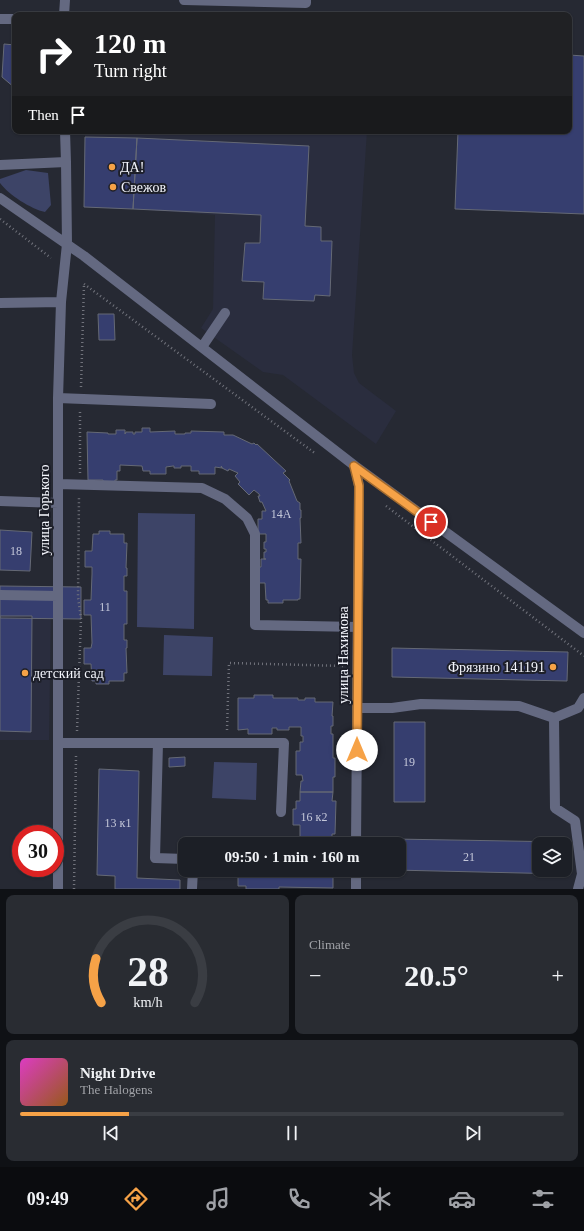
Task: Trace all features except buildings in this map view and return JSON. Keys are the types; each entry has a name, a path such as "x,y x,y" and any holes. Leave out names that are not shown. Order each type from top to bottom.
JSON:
{"street":[{"path":"64,12 65,0"},
{"path":"184,0 306,2"},
{"path":"0,18 12,19"},
{"name":"улица Горького","path":"58,889 58,398 61,302 67,244 64,134"},
{"path":"0,165 66,162"},
{"path":"0,198 67,244 354,466 584,633"},
{"path":"0,303 61,302"},
{"path":"202,347 225,313"},
{"path":"58,398 211,404"},
{"name":"улица Нахимова","path":"354,466 359,486 356,837"},
{"path":"58,484 202,488 225,499 246,518 255,534 255,625 358,627"},
{"path":"0,501 58,503"},
{"path":"0,595 58,596"},
{"path":"357,708 392,708 421,704 519,706 554,718 578,708 584,698"},
{"path":"554,718 555,808 575,821 582,874 578,889"},
{"path":"58,743 284,743 281,812"},
{"path":"158,743 155,858 178,859"},
{"path":"192,889 193,877"},
{"path":"356,877 356,889"}],"path":[{"path":"0,219 51,258"},
{"path":"74,889 76,743 81,619 78,597 80,399 84,284 320,457"},
{"path":"384,505 584,656"},
{"path":"227,742 229,663 357,666"}],"shaded area":[{"path":"85,134 367,134 352,355 354,373 359,383 396,411 376,444 283,375 263,372 201,328 213,309 215,215 84,207"},
{"path":"26,170 48,173 51,205 45,212 33,208 21,201 0,183 0,179"},
{"path":"138,513 195,514 194,629 137,627"},
{"name":"детский сад","path":"0,604 51,605 49,740 0,740"},
{"path":"164,635 213,637 212,676 163,675"},
{"path":"214,762 257,763 256,800 212,798"}],"place":[{"name":"ДА!","path":"112,167"},
{"name":"Свежов","path":"113,187"},
{"name":"Фрязино 141191","path":"553,667"},
{"name":"детский сад","path":"25,673"}],"route":[{"path":"357,750 359,486 354,466 431,522"}]}
